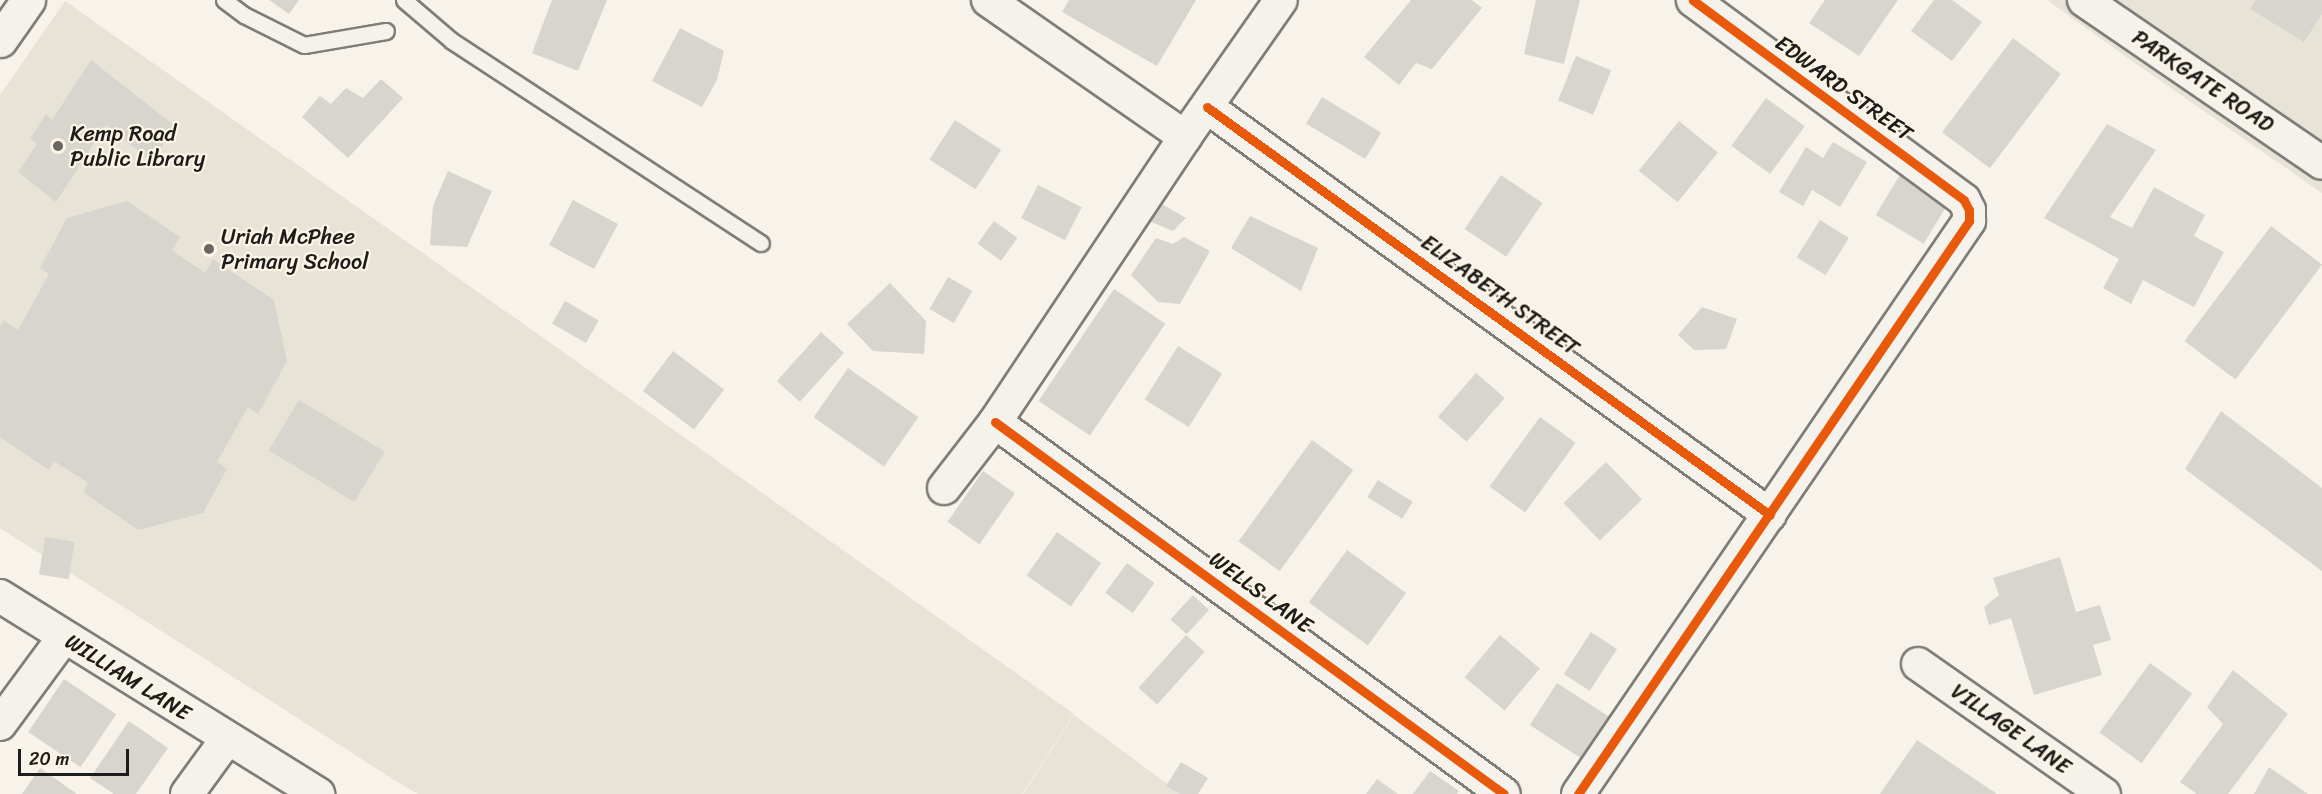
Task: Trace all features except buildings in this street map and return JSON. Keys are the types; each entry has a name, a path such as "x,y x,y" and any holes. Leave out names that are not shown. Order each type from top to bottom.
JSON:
{"street":[{"path":"988,0 1185,137"},
{"path":"944,488 995,422 1185,137 1281,0"},
{"name":"EDWARD STREET","path":"1693,0 1964,200 1969,210 1969,221 1770,514"},
{"name":"PARKGATE ROAD","path":"2084,0 2322,163"},
{"name":"ELIZABETH STREET","path":"1207,107 1770,514"},
{"name":"WELLS LANE","path":"995,422 1504,794"},
{"path":"1578,794 1770,514"},
{"name":"WILLIAM LANE","path":"0,596 318,794"},
{"path":"0,724 64,637"},
{"name":"VILLAGE LANE","path":"1918,664 2104,794"},
{"path":"187,794 227,739"}],"lane":[{"path":"224,0 244,15 304,45 386,31"},
{"path":"404,0 452,41 760,243"}],"shaded area":[{"path":"2047,0 2322,0 2322,193 2132,61"},
{"name":"Uriah McPhee Primary School","path":"65,1 637,404 396,781 0,528 0,95"},
{"path":"637,404 1074,714 1022,794 418,794 396,781"},
{"path":"1074,715 1181,794 1023,794"}],"cycle path":[{"path":"1578,794 1969,221 1969,210 1964,200 1693,0"},
{"path":"1207,107 1770,515"},
{"path":"995,422 1504,794"}],"place":[{"name":"Kemp Road Public Library","path":"58,146"},
{"name":"Uriah McPhee Primary School","path":"209,249"}]}
